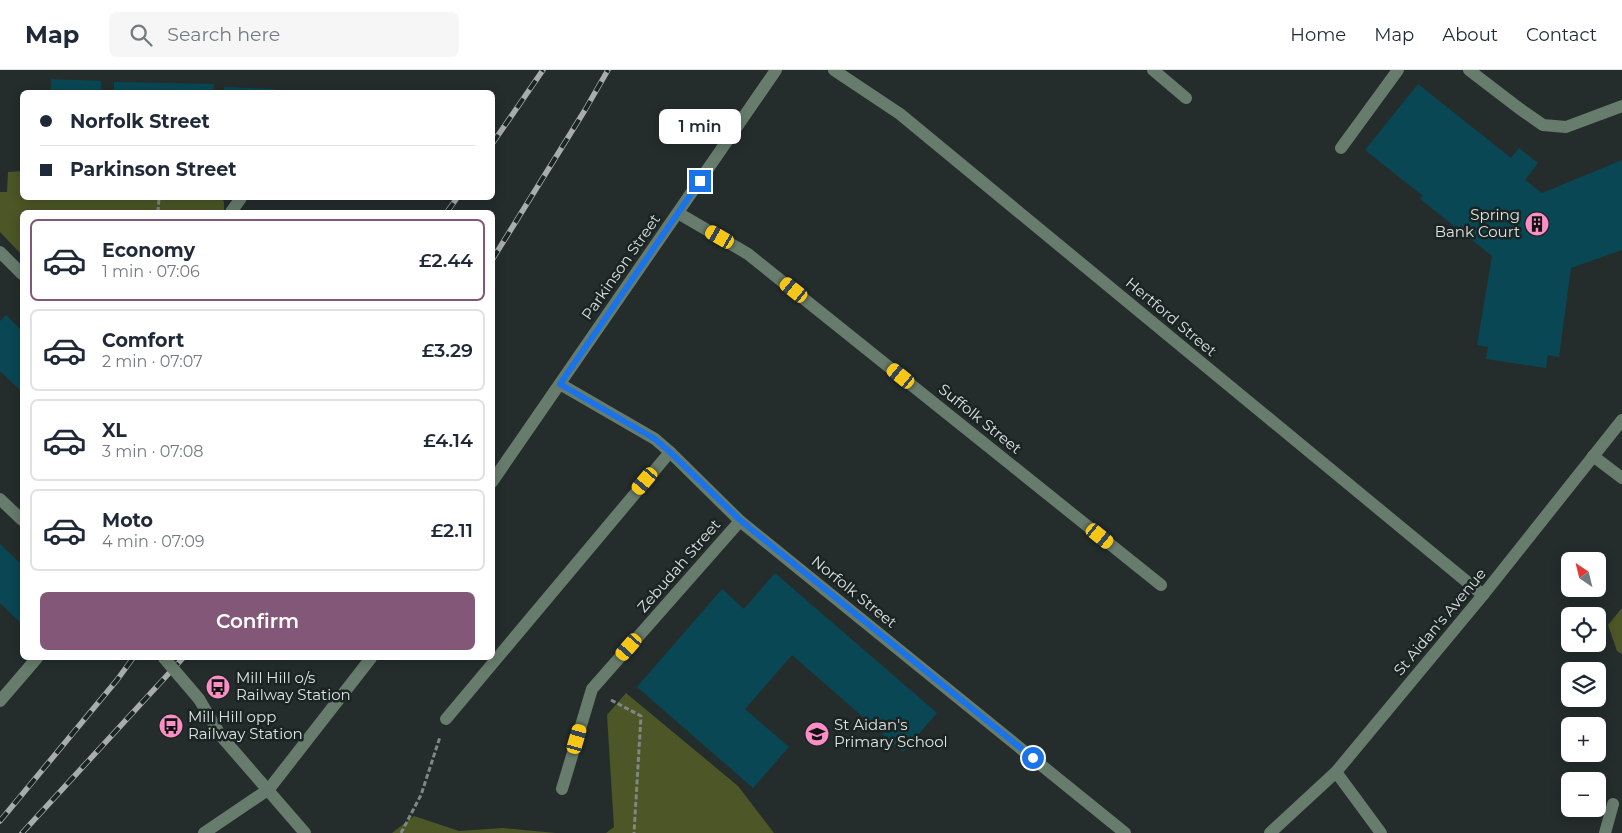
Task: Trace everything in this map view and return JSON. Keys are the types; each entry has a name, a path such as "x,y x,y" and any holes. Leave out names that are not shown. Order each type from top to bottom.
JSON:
{"street":[{"name":"Parkinson Street","path":"495,478 776,70"},
{"name":"Hertford Street","path":"834,70 900,114 1483,595"},
{"path":"1153,70 1186,98"},
{"path":"1341,148 1398,70"},
{"path":"1469,70 1543,124 1566,127 1622,106"},
{"name":"Suffolk Street","path":"678,213 748,254 1161,586"},
{"path":"0,252 20,272"},
{"name":"Norfolk Street","path":"560,384 655,439 740,520 1125,833"},
{"name":"St Aidan's Avenue","path":"1270,833 1336,772 1483,595 1622,420"},
{"path":"446,719 670,452"},
{"path":"1593,456 1622,478"},
{"path":"0,499 20,518"},
{"name":"Zebudah Street","path":"562,789 592,689 740,520"},
{"path":"0,701 35,660"},
{"path":"166,660 199,699 221,736 305,833"},
{"path":"204,833 269,790 369,660"},
{"path":"1336,772 1380,833"},
{"path":"1605,833 1613,804"}],"path":[{"path":"592,689 641,716 634,833"},
{"path":"401,833 421,795 446,719"}],"green space":[{"path":"20,171 20,200 223,200 224,210 20,210 20,253 0,232 0,192 7,192 8,172"},
{"path":"1622,608 1622,654 1617,651 1608,625"},
{"path":"626,693 738,786 774,833 606,833 614,827 607,715"},
{"path":"414,816 459,831 503,828 556,833 392,833"}],"building":[{"path":"51,79 101,81 101,90 51,90"},
{"path":"114,82 214,84 213,90 114,90"},
{"name":"Spring Bank Court","path":"1418,84 1511,158 1519,148 1538,163 1525,180 1542,193 1622,160 1622,250 1571,268 1559,357 1548,355 1546,368 1486,359 1488,347 1477,345 1492,256 1420,199 1423,196 1365,150"},
{"path":"224,87 274,89 274,90 224,90"},
{"path":"6,315 20,329 20,390 0,371 0,321"},
{"path":"0,544 20,563 20,622 0,603"},
{"path":"775,573 937,713 903,752 792,655 745,709 789,747 753,788 637,687 722,589 744,609"}],"railway":[{"path":"495,140 543,70"},
{"path":"495,255 608,70"},
{"path":"448,210 456,200"},
{"path":"0,821 132,660"},
{"path":"22,833 181,660"}],"place":[{"name":"Spring Bank Court","path":"1537,224"},
{"name":"Mill Hill o/s Railway Station","path":"218,687"},
{"name":"Mill Hill opp Railway Station","path":"171,726"},
{"name":"St Aidan's Primary School","path":"817,734"}],"route":[{"path":"700,181 560,384 655,439 740,520 1033,758"}]}
